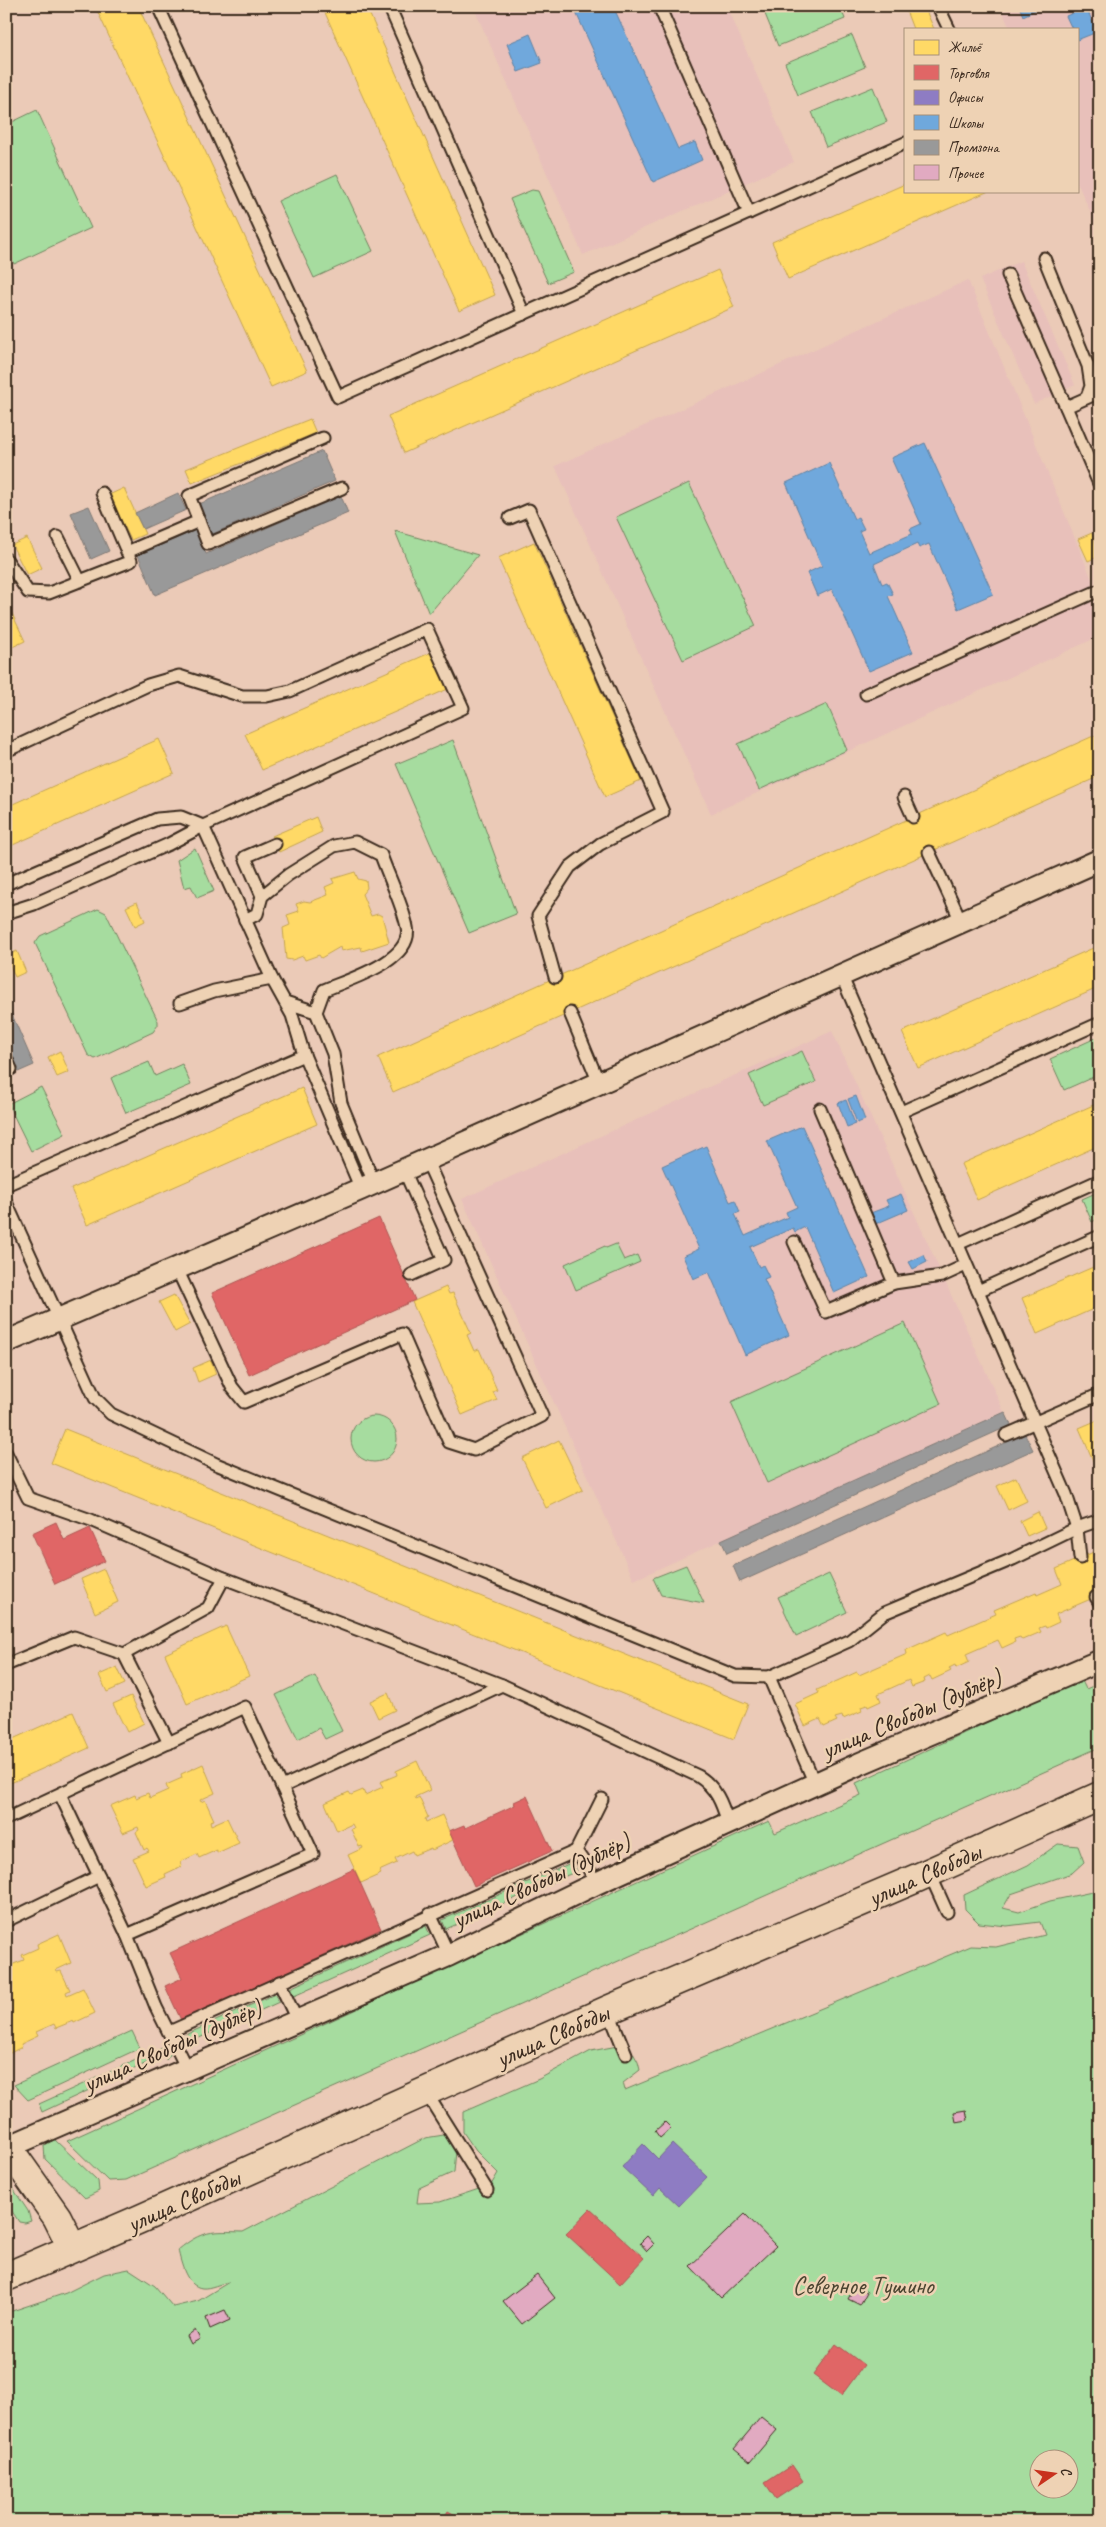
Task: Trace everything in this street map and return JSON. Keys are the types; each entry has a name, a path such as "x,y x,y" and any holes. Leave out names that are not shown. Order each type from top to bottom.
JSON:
{"main road":[{"name":"улица Свободы","path":"6,2276 149,2215 608,2010 1100,1796"},
{"path":"7,2147 57,2217 72,2247"}],"street":[{"path":"6,1342 176,1267 368,1186 1100,860"},
{"name":"улица Свободы (дублёр)","path":"7,2147 449,1954 595,1884 815,1784 1100,1661"}],"lane":[{"path":"158,6 338,397 904,143"},
{"path":"390,6 524,314"},
{"path":"659,6 749,213"},
{"path":"938,6 949,28"},
{"path":"1044,258 1088,366 1091,386 1088,397"},
{"path":"1008,275 1100,486"},
{"path":"1066,407 1100,392"},
{"path":"323,438 189,496 208,544 342,488"},
{"path":"6,559 28,592 49,593 131,561 102,493"},
{"path":"510,518 529,510 663,812 600,844 570,867 538,916 555,977"},
{"path":"127,552 199,521"},
{"path":"58,537 80,581"},
{"path":"866,694 1100,590"},
{"path":"6,751 148,686 171,678 179,676 242,696 267,696 290,691 427,629 463,708 203,826 169,844 34,904 6,913"},
{"path":"904,796 913,817"},
{"path":"6,884 157,819 181,817 203,826 272,979 292,1015 304,1054 368,1186"},
{"path":"262,896 288,875 334,846 355,842 380,855 408,929 406,944 388,962 324,990 316,1012 333,1054 341,1102 368,1186"},
{"path":"245,920 258,914 262,896 245,857 275,844"},
{"path":"929,852 961,922"},
{"path":"840,975 1066,1494 1077,1528 1080,1558"},
{"path":"180,1003 214,991 272,979"},
{"path":"285,1002 316,1012"},
{"path":"570,1013 599,1083"},
{"path":"901,1112 1100,1022"},
{"path":"6,1186 304,1054"},
{"path":"820,1109 894,1283"},
{"path":"176,1267 232,1387 244,1402 402,1334 449,1442 474,1450 488,1445 542,1416 426,1159"},
{"path":"404,1170 444,1260 412,1275"},
{"path":"958,1244 1100,1180"},
{"path":"6,1202 94,1398 111,1414 224,1468 735,1676 769,1677 849,1641 884,1613 1014,1559 1077,1528 1100,1520"},
{"path":"978,1291 1100,1236"},
{"path":"794,1242 826,1312 894,1283 942,1276 966,1265"},
{"path":"1006,1435 1100,1394"},
{"path":"6,1453 28,1498 91,1520 224,1578 502,1685 698,1776 711,1784 728,1823"},
{"path":"124,1654 208,1608 224,1578"},
{"path":"6,1665 74,1637 124,1654 169,1743"},
{"path":"769,1677 815,1784"},
{"path":"282,1787 502,1685"},
{"path":"6,1818 245,1707 313,1854 127,1935"},
{"path":"60,1794 127,1935 187,2069"},
{"path":"169,2032 430,1914 576,1851 602,1799"},
{"path":"576,1851 590,1871 595,1884"},
{"path":"929,1872 947,1912"},
{"path":"6,1921 99,1876"},
{"path":"430,1914 449,1954"},
{"path":"278,1982 297,2020"},
{"path":"608,2010 626,2054"},
{"path":"425,2091 487,2190"}],"shaded area":[{"path":"473,6 727,6 794,162 583,255"},
{"path":"1000,6 1100,6 1100,234 1078,184 1078,28 1010,28"},
{"path":"1021,261 1075,385 1034,404 980,279"},
{"path":"968,280 1100,599 1100,636 711,814 555,466"},
{"path":"832,1031 1004,1412 634,1580 462,1199"}],"green space":[{"path":"784,6 840,6 845,19 778,46 765,14"},
{"path":"852,35 865,67 798,95 785,63"},
{"path":"873,87 887,122 826,147 812,112"},
{"path":"37,110 91,228 14,264 6,246 6,125"},
{"path":"337,174 373,251 314,278 278,201"},
{"path":"532,190 538,191 574,272 548,283 510,199"},
{"path":"689,483 756,626 683,660 616,517"},
{"path":"395,531 478,555 429,614"},
{"path":"827,704 847,750 759,790 738,744"},
{"path":"453,740 516,914 469,933 396,764"},
{"path":"195,848 214,891 197,898 191,886 184,888 177,860"},
{"path":"98,909 106,913 158,1021 158,1025 153,1032 95,1059 88,1055 35,943 40,936"},
{"path":"1100,1036 1100,1074 1064,1090 1050,1059"},
{"path":"802,1051 816,1082 763,1105 749,1075"},
{"path":"149,1062 155,1076 182,1064 191,1085 126,1113 111,1078"},
{"path":"41,1087 65,1134 31,1151 8,1104"},
{"path":"1100,1191 1100,1218 1092,1222 1082,1199"},
{"path":"616,1244 624,1260 637,1255 640,1262 576,1290 565,1264 605,1246 606,1248"},
{"path":"905,1323 941,1404 767,1483 731,1402"},
{"path":"374,1416 387,1420 393,1426 397,1439 393,1452 387,1458 374,1462 361,1458 355,1452 351,1439 355,1426 361,1420"},
{"path":"686,1565 704,1603 661,1595 653,1578"},
{"path":"829,1574 847,1612 796,1636 778,1597"},
{"path":"315,1676 342,1731 325,1739 319,1728 298,1739 276,1695"},
{"path":"1081,1679 1086,1689 1100,1683 1100,1747 126,2180 108,2181 67,2141 769,1821 775,1833 861,1795 856,1783"},
{"name":"Северное Тушино","path":"1058,1844 1078,1846 1084,1862 1072,1873 1011,1894 1003,1908 1019,1912 1050,1901 1092,1892 1100,1886 1100,2521 6,2521 6,2313 66,2293 104,2274 129,2269 155,2286 173,2307 198,2301 229,2282 205,2288 192,2283 185,2273 178,2250 186,2243 208,2233 243,2232 425,2138 450,2134 456,2151 454,2172 419,2188 417,2203 440,2202 491,2185 498,2173 476,2151 463,2132 463,2112 539,2079 591,2051 628,2044 638,2062 640,2070 623,2083 625,2090 971,1946 996,1947 1045,1935 1040,1922 1007,1926 979,1923 965,1909 964,1895 1028,1865"},
{"path":"573,1862 577,1871 446,1929 442,1920"},
{"path":"426,1926 430,1935 294,1996 290,1988"},
{"path":"275,1994 279,2002 188,2043 185,2035"},
{"path":"132,2031 140,2048 28,2100 14,2085"},
{"path":"169,2045 172,2052 166,2060 164,2055 42,2112 39,2104"},
{"path":"54,2139 98,2181 99,2191 85,2198 45,2159 44,2146"},
{"path":"6,2178 28,2211 31,2221 19,2222 6,2202"}],"building: Жильё":[{"path":"95,6 138,6 307,371 271,387"},
{"path":"322,6 366,6 495,295 459,311"},
{"path":"909,6 924,6 934,28 913,28 905,8"},
{"path":"904,184 904,192 987,192 788,279 772,242"},
{"path":"718,270 734,307 404,453 388,416"},
{"path":"310,419 316,433 192,483 186,469"},
{"path":"124,488 145,534 131,540 109,495"},
{"path":"1092,533 1100,556 1088,561 1078,539"},
{"path":"27,538 42,568 27,575 12,545"},
{"path":"534,542 641,781 605,797 498,558"},
{"path":"6,601 25,641 6,650"},
{"path":"432,652 448,689 262,770 245,734"},
{"path":"1100,733 1100,776 393,1092 378,1057"},
{"path":"159,739 174,773 6,848 6,807"},
{"path":"316,817 322,832 279,852 272,836"},
{"path":"355,872 358,879 366,881 367,888 362,894 371,916 378,914 382,916 389,942 362,951 361,947 341,951 340,947 321,958 319,955 305,960 303,956 292,960 286,959 283,928 290,925 287,915 299,911 296,904 304,901 310,902 328,895 325,887 334,883 332,879"},
{"path":"137,902 145,921 135,926 126,907"},
{"path":"1100,945 1100,987 918,1068 902,1032"},
{"path":"17,951 26,972 15,977 6,956"},
{"path":"60,1051 69,1072 57,1077 48,1057"},
{"path":"302,1088 317,1124 87,1225 71,1189"},
{"path":"1100,1102 1100,1145 977,1200 961,1164"},
{"path":"1100,1264 1100,1306 1037,1334 1022,1298"},
{"path":"446,1287 449,1294 453,1293 471,1333 467,1335 474,1351 479,1349 497,1390 493,1392 497,1400 462,1415 412,1302"},
{"path":"174,1295 190,1324 175,1332 159,1302"},
{"path":"211,1360 216,1374 198,1382 193,1368"},
{"path":"1100,1419 1100,1463 1095,1465 1079,1428"},
{"path":"65,1429 748,1704 734,1739 51,1463"},
{"path":"559,1440 583,1490 546,1508 522,1458"},
{"path":"1016,1477 1027,1501 1008,1510 997,1486"},
{"path":"1038,1512 1045,1528 1027,1536 1020,1521"},
{"path":"1100,1549 1100,1595 1056,1614 1059,1622 1046,1628 1045,1626 1039,1628 1041,1632 1022,1640 1020,1637 1014,1639 1015,1642 1002,1648 998,1640 966,1654 969,1662 956,1668 955,1665 949,1668 951,1671 932,1680 930,1676 924,1679 925,1682 912,1687 909,1680 878,1694 881,1701 868,1707 867,1705 861,1707 862,1711 843,1719 842,1716 835,1718 837,1721 824,1727 820,1719 805,1726 795,1704 819,1693 817,1690 857,1672 859,1675 907,1654 906,1650 946,1632 948,1635 996,1614 994,1610 1036,1592 1037,1595 1062,1584 1056,1569"},
{"path":"104,1569 118,1602 95,1613 81,1579"},
{"path":"226,1626 249,1676 187,1704 165,1654"},
{"path":"117,1667 125,1684 107,1692 99,1675"},
{"path":"388,1693 395,1710 378,1718 370,1701"},
{"path":"131,1696 144,1723 127,1732 113,1704"},
{"path":"73,1712 89,1748 6,1785 6,1742"},
{"path":"417,1761 430,1790 415,1797 416,1799 419,1797 428,1817 425,1819 426,1822 442,1815 453,1840 432,1850 431,1848 414,1855 412,1851 395,1859 397,1863 379,1871 381,1874 361,1883 348,1855 363,1848 362,1846 359,1847 351,1829 354,1828 352,1824 337,1831 325,1803 349,1792 351,1795 363,1790 365,1795 383,1787 380,1782 397,1775 396,1771"},
{"path":"203,1764 215,1793 200,1800 201,1802 205,1800 214,1820 210,1821 211,1825 227,1818 239,1843 217,1853 217,1850 199,1858 197,1854 180,1862 182,1866 165,1874 166,1877 146,1886 133,1858 149,1851 147,1848 144,1850 136,1832 139,1830 138,1827 123,1833 110,1806 135,1795 136,1798 148,1793 150,1798 168,1790 166,1785 182,1778 181,1774"},
{"path":"59,1934 71,1963 56,1970 57,1972 61,1971 70,1990 66,1992 67,1995 83,1988 95,2013 74,2023 73,2021 56,2028 54,2024 36,2032 38,2036 21,2044 22,2047 6,2055 6,1967 24,1960 22,1955 38,1948 37,1944"}],"building: Торговля":[{"path":"379,1218 415,1300 249,1375 212,1293"},
{"path":"56,1522 64,1540 90,1528 105,1561 55,1584 32,1533"},
{"path":"527,1796 552,1851 474,1886 449,1831 464,1825 465,1828 515,1805 514,1802"},
{"path":"354,1869 381,1929 181,2020 165,1986 182,1978 170,1953"},
{"path":"590,2209 644,2258 620,2284 566,2234"},
{"path":"836,2344 864,2365 841,2396 813,2375"},
{"path":"792,2465 803,2481 776,2499 765,2483"},
{"path":"448,2511 464,2520 464,2521 442,2521"}],"building: Офисы":[{"path":"643,2144 658,2159 672,2144 707,2177 679,2206 660,2188 653,2196 622,2167"}],"building: Школы":[{"path":"573,6 613,6 678,149 695,142 702,160 653,182"},
{"path":"1019,6 1042,6 1042,7 1023,16"},
{"path":"1086,7 1097,32 1078,40 1078,28 1072,28 1066,16"},
{"path":"530,34 542,63 518,72 507,44"},
{"path":"925,443 993,594 958,609 929,544 919,548 917,544 874,564 882,584 887,582 893,594 888,596 913,652 869,671 832,589 817,596 807,573 822,566 786,483 829,463 854,519 858,517 864,529 859,531 869,553 912,534 910,529 921,524 891,458"},
{"path":"856,1096 865,1120 857,1123 848,1099"},
{"path":"846,1100 855,1124 847,1127 838,1103"},
{"path":"802,1126 869,1277 834,1293 805,1227 795,1232 793,1228 750,1247 759,1267 763,1265 769,1277 764,1279 789,1335 745,1355 709,1272 693,1279 683,1256 699,1249 662,1166 706,1146 730,1202 735,1200 740,1212 735,1214 745,1236 788,1217 786,1212 797,1207 767,1141"},
{"path":"901,1194 908,1210 873,1225 868,1214 889,1206 886,1200"},
{"path":"924,1255 927,1262 913,1269 909,1262"}],"building: Промзона":[{"path":"322,451 335,481 210,535 197,505"},
{"path":"178,493 186,510 143,529 135,513"},
{"path":"341,496 348,513 155,595 138,555 196,530 206,554"},
{"path":"89,506 109,551 91,559 71,513"},
{"path":"6,1001 34,1065 18,1072 6,1044"},
{"path":"1005,1412 1011,1425 727,1553 721,1540"},
{"path":"1025,1434 1033,1450 740,1582 733,1566"}],"building: Прочее":[{"path":"966,2110 968,2120 956,2122 954,2112"},
{"path":"665,2122 671,2128 660,2138 655,2131"},
{"path":"745,2214 776,2246 721,2298 690,2266"},
{"path":"647,2236 654,2244 647,2251 640,2243"},
{"path":"537,2275 555,2298 522,2324 503,2301"},
{"path":"855,2286 867,2292 860,2305 848,2299"},
{"path":"225,2310 230,2320 210,2329 206,2318"},
{"path":"195,2330 200,2339 191,2344 187,2336"},
{"path":"761,2417 777,2430 750,2462 734,2449"}]}
